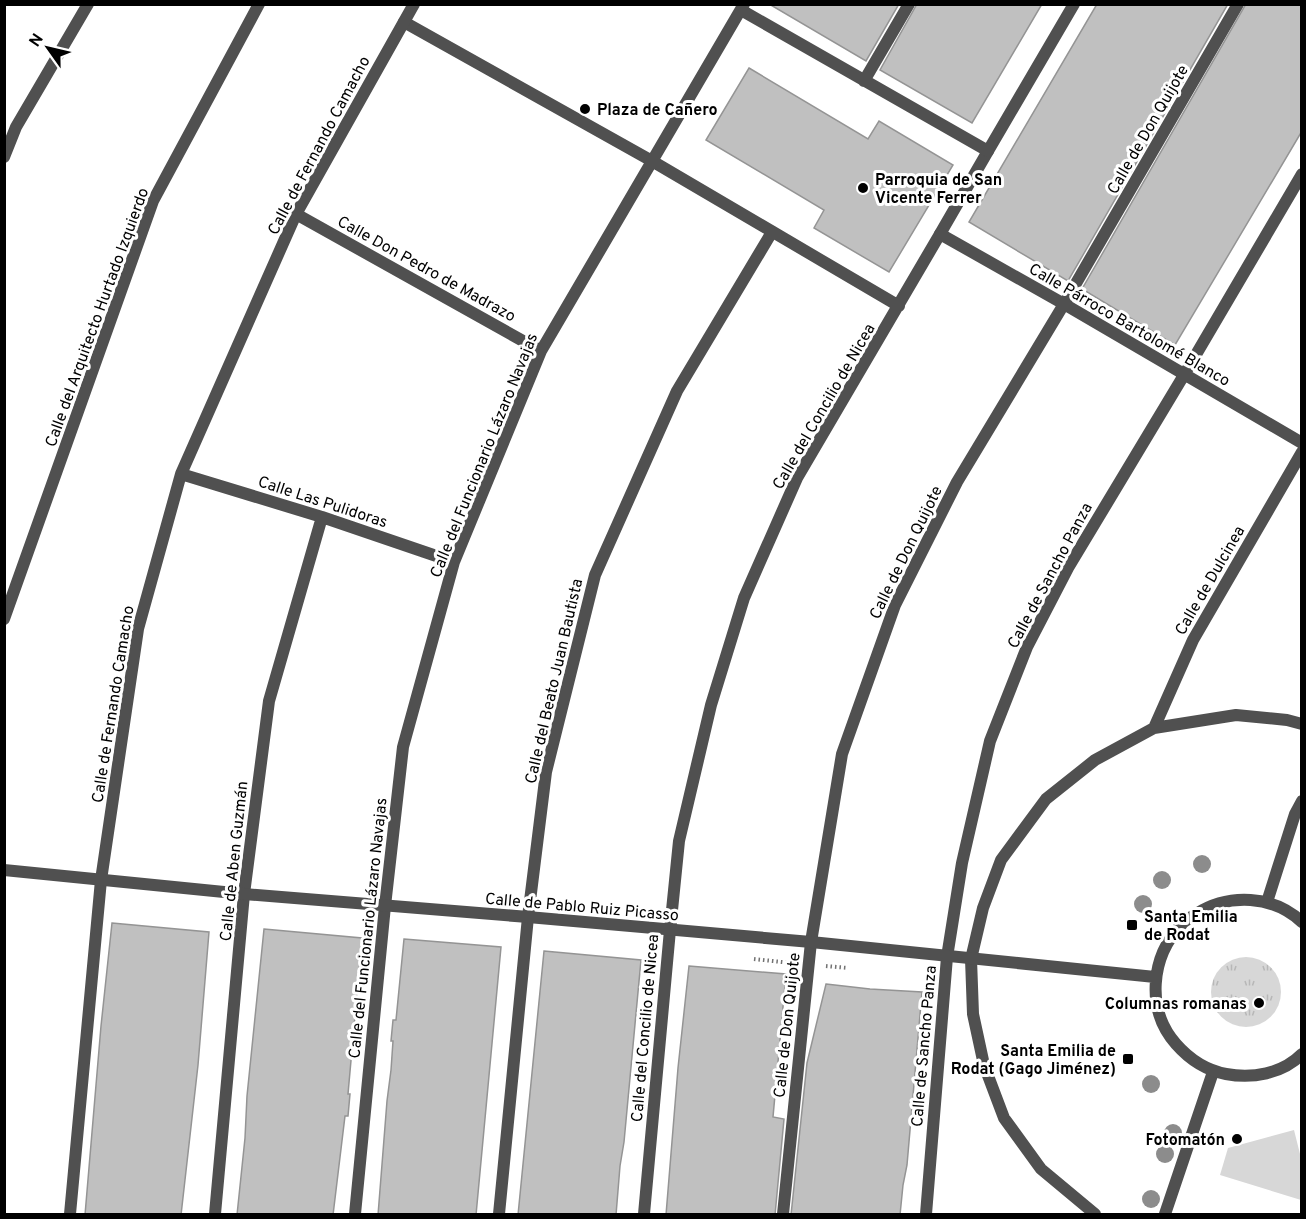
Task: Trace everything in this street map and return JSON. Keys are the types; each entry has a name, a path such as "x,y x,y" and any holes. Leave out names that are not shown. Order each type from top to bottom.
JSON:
{"street":[{"path":"4,157 16,127 88,4"},
{"name":"Calle del Arquitecto Hurtado Izquierdo","path":"4,619 153,201 259,4"},
{"name":"Calle de Fernando Camacho","path":"70,1215 101,879 138,629 181,474 296,214 414,4"},
{"path":"864,81 909,4"},
{"name":"Calle del Concilio de Nicea","path":"644,1215 679,841 711,705 744,598 797,478 1074,4"},
{"name":"Calle de Don Quijote","path":"783,1215 811,942 842,754 895,605 957,482 1064,304 1238,4"},
{"path":"738,6 864,81 988,150"},
{"name":"Calle del Funcionario Lázaro Navajas","path":"355,1215 403,747 454,562 541,351 652,161 738,6"},
{"path":"404,22 652,161 899,306"},
{"name":"Calle de Sancho Panza","path":"926,1215 947,957 962,863 990,741 1027,647 1068,568 1302,174"},
{"name":"Calle Don Pedro de Madrazo","path":"296,214 541,351"},
{"name":"Calle del Beato Juan Bautista","path":"499,1215 528,917 546,772 595,575 677,391 772,232"},
{"name":"Calle Párroco Bartolomé Blanco","path":"940,234 1302,443"},
{"name":"Calle de Dulcinea","path":"1154,728 1193,640 1302,452"},
{"name":"Calle Las Pulidoras","path":"181,474 322,517 454,562"},
{"name":"Calle de Aben Guzmán","path":"214,1215 244,894 269,701 322,517"},
{"path":"1095,1215 1041,1169 1004,1118 984,1065 974,1014 971,959 983,908 1001,860 1046,799 1095,760 1154,728 1236,715 1287,720 1302,724"},
{"path":"1267,902 1295,814 1302,801"},
{"name":"Calle de Pablo Ruiz Picasso","path":"4,870 244,894 811,942 1155,977"},
{"path":"1302,922 1293,914 1267,902 1237,899 1208,907 1182,923 1164,948 1155,977 1157,1007 1168,1035 1187,1057 1213,1072 1242,1077 1270,1073 1302,1054"},
{"path":"1165,1215 1213,1072"}],"green space":[{"path":"1246,957 1259,960 1271,967 1278,979 1281,992 1278,1005 1271,1017 1259,1024 1246,1027 1233,1024 1221,1017 1214,1005 1211,992 1214,979 1221,967 1233,960"},
{"path":"1294,1130 1301,1158 1301,1200 1220,1175 1228,1148"}],"building":[{"path":"769,4 899,4 866,61"},
{"path":"917,4 1042,4 972,123 880,70"},
{"path":"1097,4 1228,4 1068,281 969,222"},
{"path":"1246,4 1302,4 1302,131 1175,345 1082,289"},
{"name":"Parroquia de San Vicente Ferrer","path":"749,68 868,139 879,121 953,165 889,272 814,228 824,210 706,140"},
{"path":"112,923 209,932 198,1065 181,1215 85,1215"},
{"path":"264,929 362,938 348,1116 345,1116 333,1215 237,1215"},
{"path":"404,939 501,947 476,1215 378,1215 391,1070 393,1041 391,1041 393,1020 396,1020"},
{"path":"544,951 641,960 616,1215 518,1215"},
{"path":"689,966 786,974 773,1117 784,1119 775,1215 666,1215"},
{"path":"826,984 922,992 907,1165 900,1215 791,1215 807,1063"}],"place":[{"name":"Plaza de Cañero","path":"585,109"},
{"name":"Parroquia de San Vicente Ferrer","path":"863,188"},
{"name":"Santa Emilia de Rodat","path":"1132,925"},
{"name":"Columnas romanas","path":"1259,1003"},
{"name":"Santa Emilia de Rodat (Gago Jiménez)","path":"1128,1059"},
{"name":"Fotomatón","path":"1237,1139"}]}
